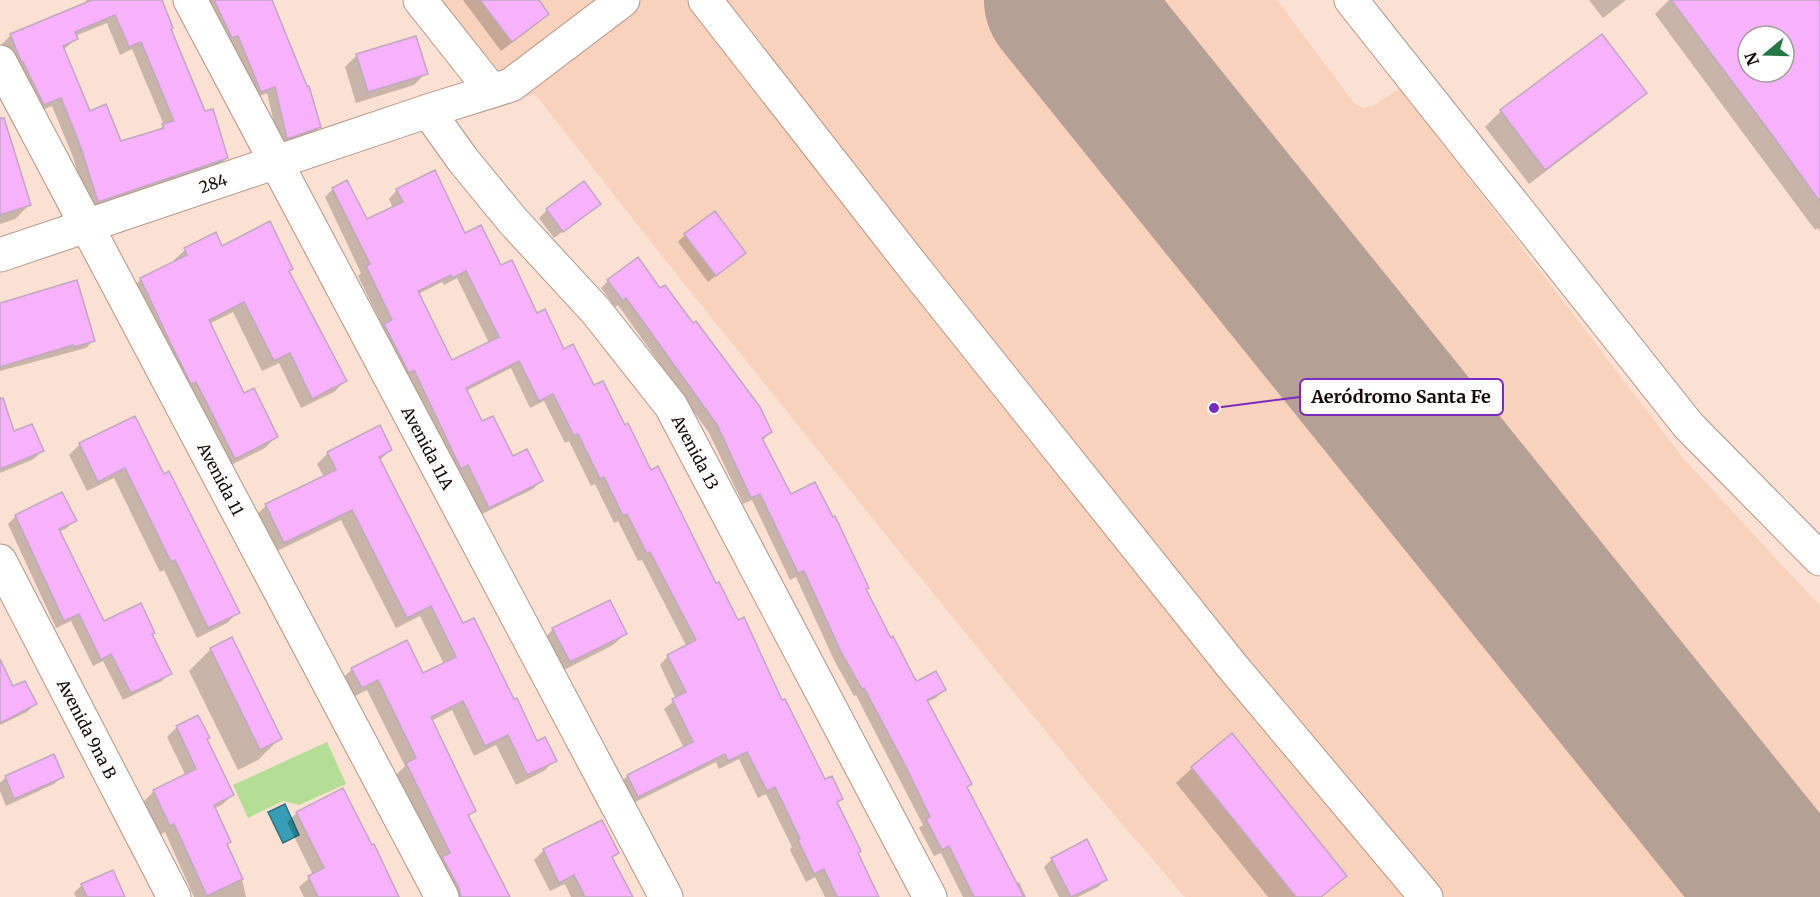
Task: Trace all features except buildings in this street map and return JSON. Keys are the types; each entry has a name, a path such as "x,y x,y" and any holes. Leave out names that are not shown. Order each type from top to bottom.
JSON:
{"street":[{"name":"Avenida 11A","path":"190,0 666,897"},
{"path":"420,0 501,88"},
{"path":"428,111 501,88 623,0"},
{"path":"705,0 922,279 1225,657 1426,897"},
{"path":"1351,0 1688,425 1820,559"},
{"name":"Avenida 11","path":"0,62 442,897"},
{"name":"284","path":"0,255 428,111"},
{"name":"Avenida 13","path":"428,111 463,160 596,311 671,406 930,897"},
{"name":"Avenida 9na B","path":"0,561 174,897"}],"shaded area":[{"path":"441,0 1277,0 1354,103 1363,108 1373,106 1400,88 1683,458 1820,606 1820,897 1185,897 1105,804 898,550 535,94 521,98"}],"green space":[{"path":"327,742 346,784 299,805 283,801 248,818 233,785"}],"water":[{"path":"285,804 299,835 283,843 268,812"}],"runway":[{"path":"1063,0 1786,897"}],"place":[{"name":"Aeródromo Santa Fe","path":"1214,408"}]}
